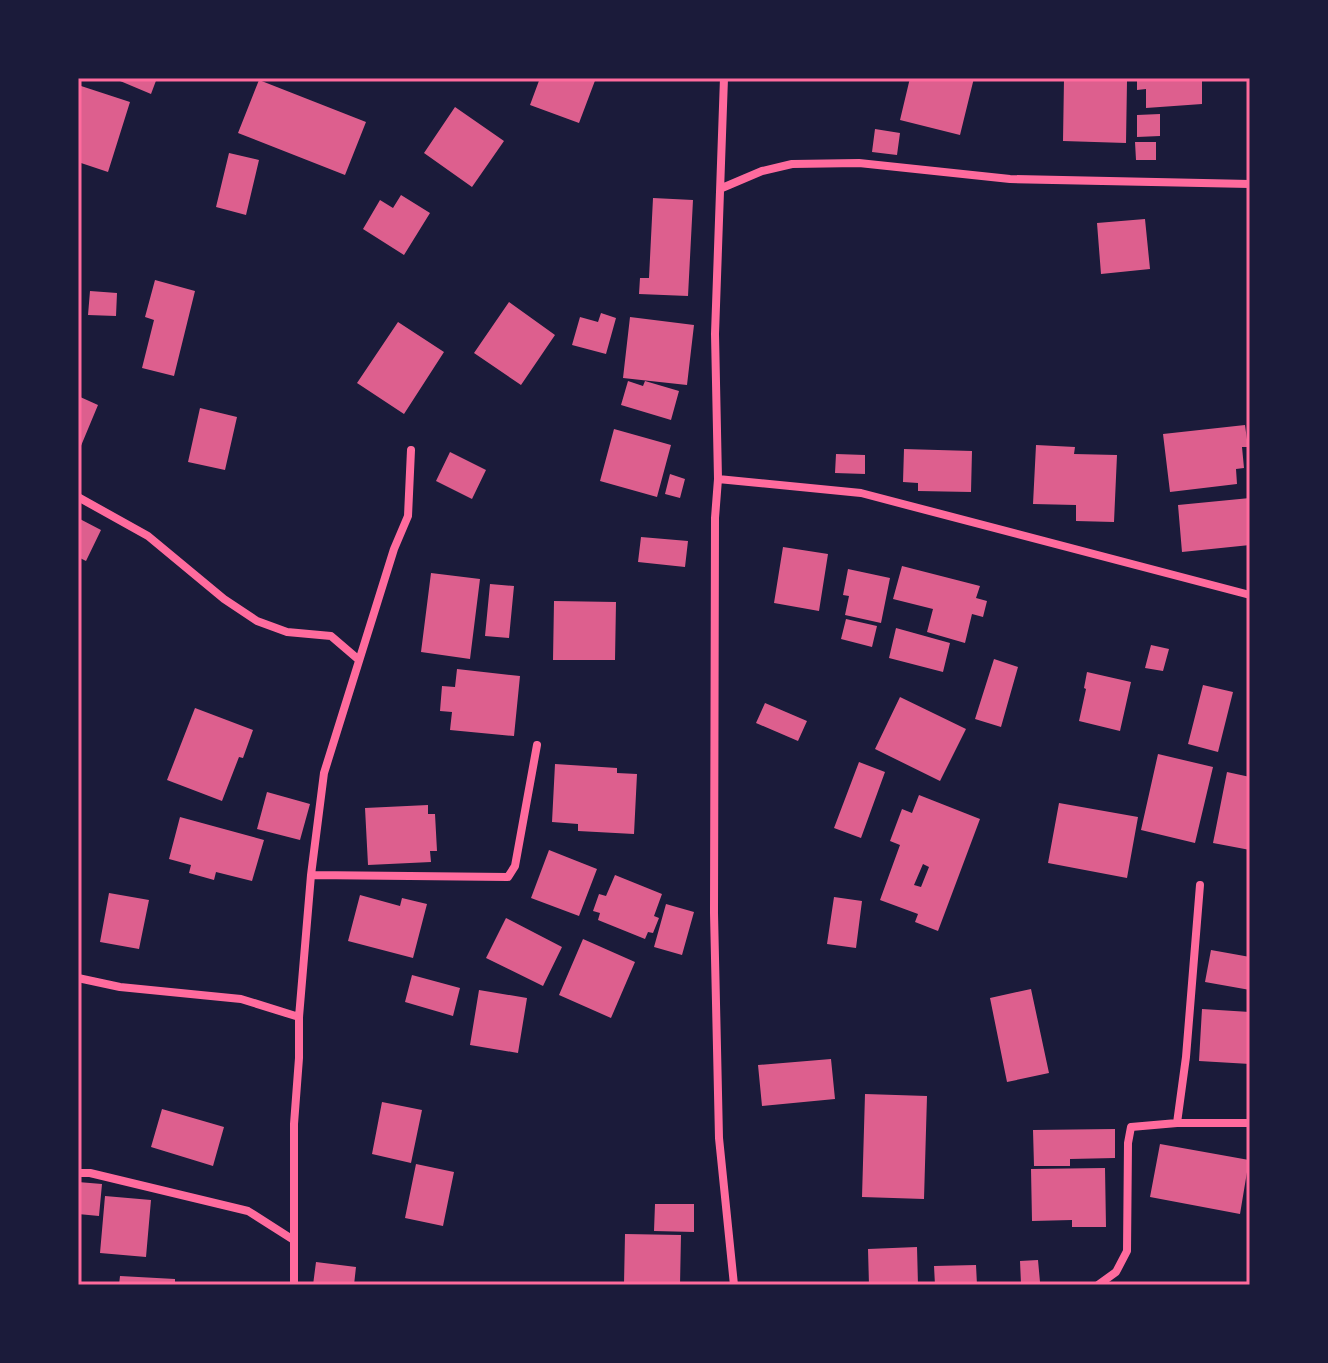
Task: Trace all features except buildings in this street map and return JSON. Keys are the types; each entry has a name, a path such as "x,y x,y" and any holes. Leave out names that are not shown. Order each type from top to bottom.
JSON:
{"street":[{"path":"724,78 715,334 718,479 715,534 714,928 719,1138 734,1285"},
{"path":"722,188 762,171 792,164 859,163 1010,179 1250,184"},
{"path":"294,1285 294,1124 299,1017 311,875 324,773 394,549 408,516 411,450"},
{"path":"718,479 861,493 1250,595"},
{"path":"78,497 148,536 224,599 257,621 287,632 331,636 359,660"},
{"path":"311,875 508,877 515,866 537,745"},
{"path":"1177,1123 1186,1057 1200,885"},
{"path":"78,978 120,987 241,999 299,1017"},
{"path":"1098,1285 1116,1272 1127,1251 1131,1127 1177,1123 1250,1123"},
{"path":"78,1173 90,1173 248,1211 292,1239"}]}
